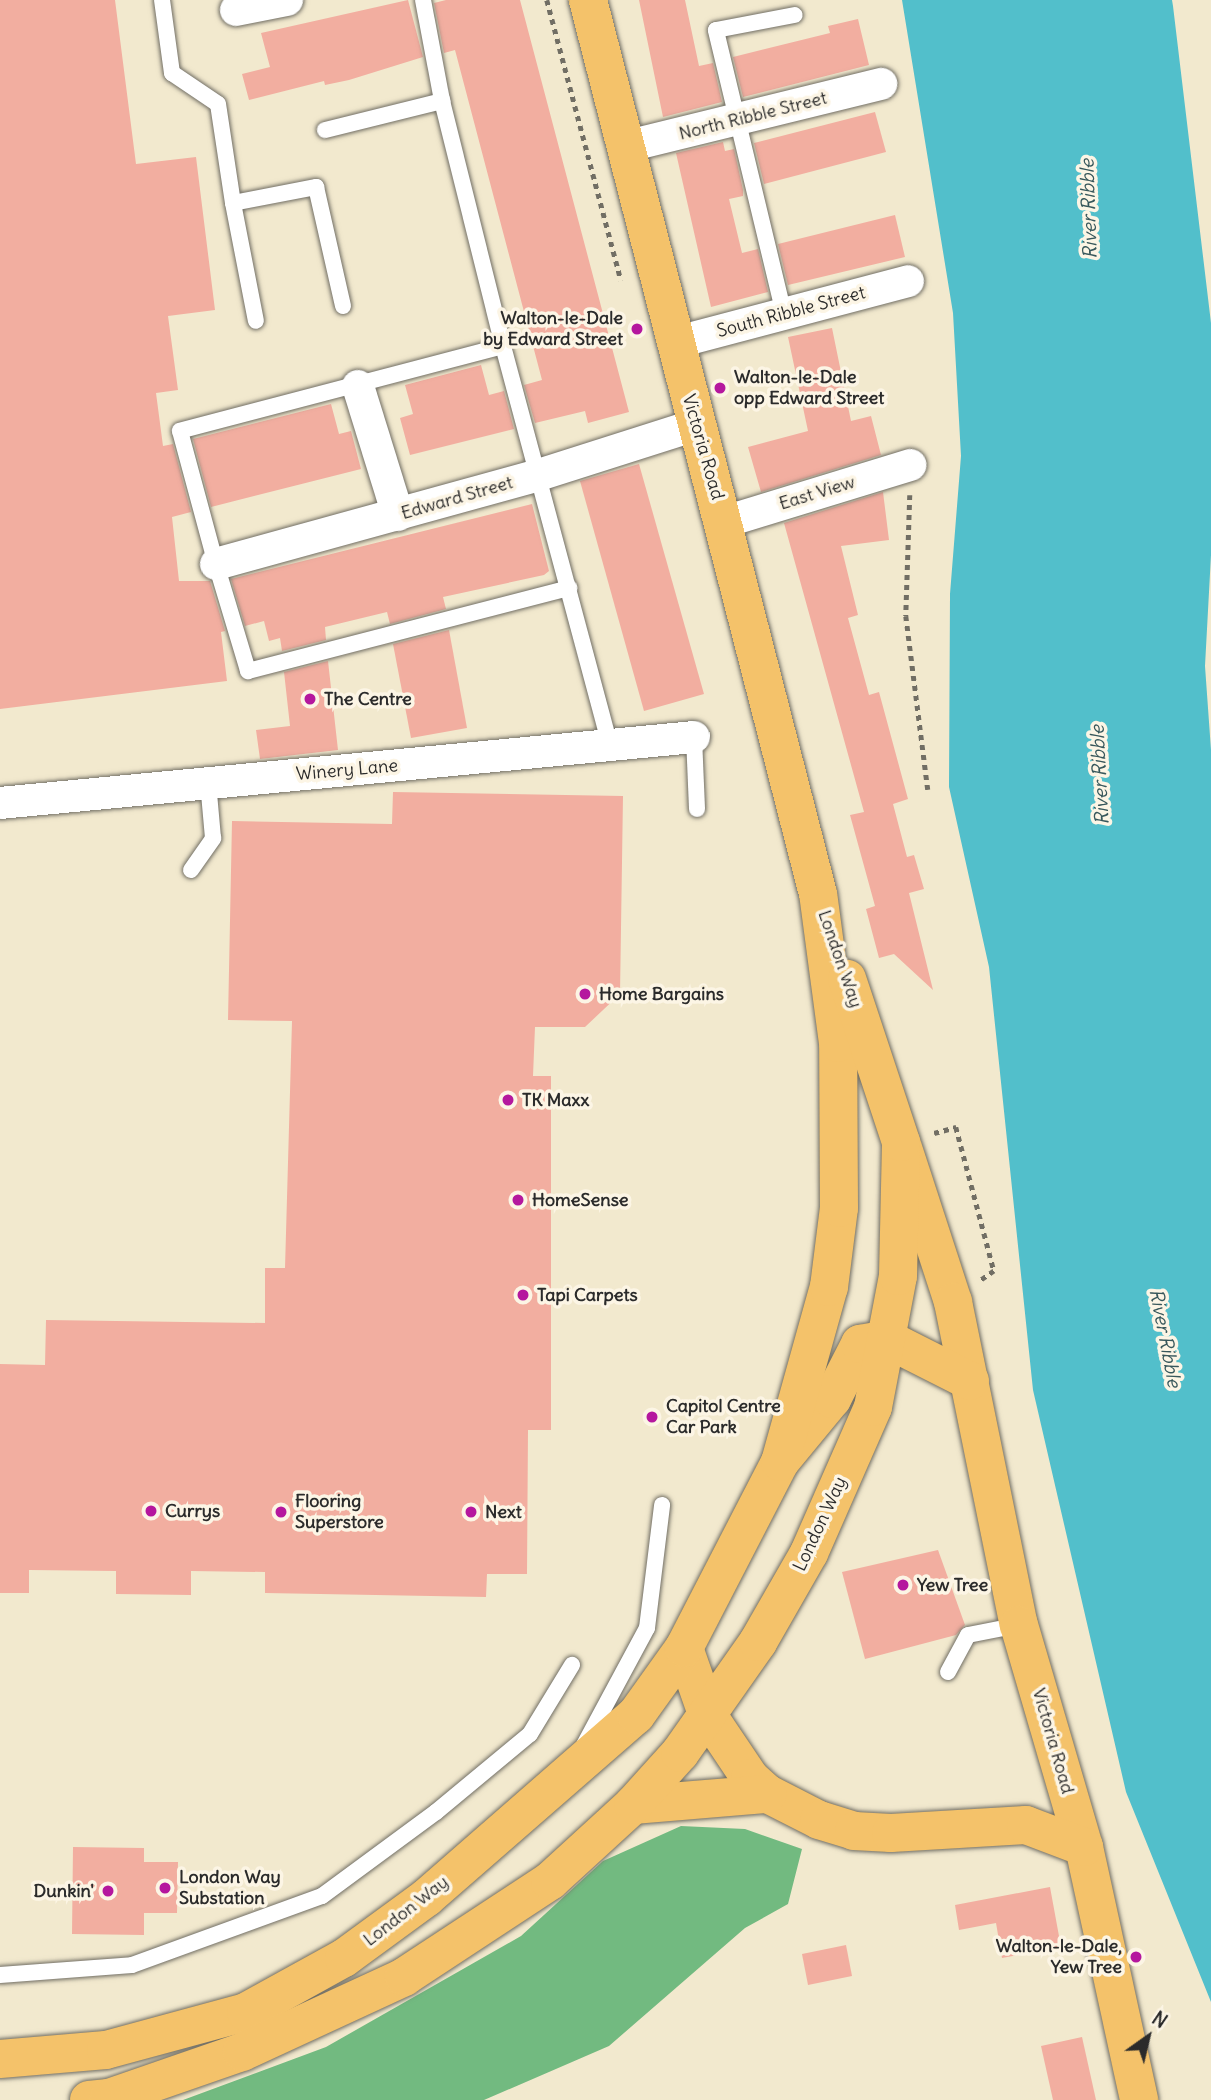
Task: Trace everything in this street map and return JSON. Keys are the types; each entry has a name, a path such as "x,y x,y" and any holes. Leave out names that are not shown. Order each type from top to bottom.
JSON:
{"main road":[{"name":"Victoria Road","path":"588,0 674,343 724,522 818,894"},
{"name":"London Way","path":"89,2100 109,2098 242,2052 404,1977 550,1881 633,1805 681,1753 758,1642 809,1553 873,1407 900,1260 901,1142 818,894"},
{"name":"London Way","path":"0,2059 106,2050 246,2012 344,1958 426,1898 636,1715 684,1648 780,1462 829,1287 839,1208 838,1043 818,894"},
{"name":"Victoria Road","path":"901,1142 953,1302 970,1381 984,1468 1018,1625 1084,1847 1139,2100"},
{"path":"780,1462 832,1399 860,1344 887,1339 970,1381"},
{"path":"684,1648 706,1714 750,1778 768,1794 819,1820 854,1831 891,1833 1026,1825 1084,1847"},
{"path":"1003,1826 1027,1808 1061,1771"},
{"path":"633,1805 768,1794"}],"street":[{"path":"236,10 287,0"},
{"name":"North Ribble Street","path":"624,147 881,83"},
{"name":"South Ribble Street","path":"674,343 908,281"},
{"path":"358,386 398,515"},
{"name":"Edward Street","path":"216,564 539,475 696,425"},
{"name":"East View","path":"724,522 910,465"},
{"name":"Winery Lane","path":"0,803 694,737"}],"lane":[{"path":"162,0 172,73 218,104 233,203 256,321"},
{"path":"423,0 442,101 503,346 610,746"},
{"path":"784,314 716,30 795,15"},
{"path":"325,131 442,101"},
{"path":"233,203 316,187 343,306"},
{"path":"503,346 180,431 216,564 248,671 569,588"},
{"path":"694,737 697,808"},
{"path":"191,870 213,838 208,782"},
{"path":"569,1776 647,1628 662,1505"},
{"path":"948,1672 968,1635 1018,1625"},
{"path":"0,1975 132,1965 322,1896 436,1812 530,1734 572,1665"}],"path":[{"path":"910,465 906,617 928,790"},
{"path":"901,1142 956,1127 994,1270 953,1302"}],"green space":[{"path":"681,1826 745,1829 802,1849 788,1904 745,1928 609,2046 484,2100 183,2100 326,2047 521,1936 603,1861"}],"water":[{"name":"River Ribble","path":"902,0 1172,0 1173,6 1211,323 1211,555 1205,666 1211,750 1211,2002 1126,1792 1033,1390 989,967 949,787 950,594 961,456 953,313"}],"building":[{"path":"0,0 115,0 136,164 196,157 215,310 168,316 178,390 156,393 163,446 173,444 191,512 172,517 179,581 210,581 225,631 221,632 227,681 0,709"},
{"path":"408,0 423,57 349,80 325,85 324,81 249,100 242,74 270,67 261,33"},
{"path":"446,0 520,0 629,412 588,423 585,411 535,423 524,385 542,380 455,50 444,53 434,3"},
{"path":"639,0 685,0 699,66 713,63 722,102 663,117"},
{"path":"858,19 869,65 743,97 733,57 830,33 828,26"},
{"path":"875,112 886,152 764,184 754,143"},
{"path":"723,142 725,151 734,149 743,190 743,196 729,199 742,253 758,249 768,292 711,307 676,153"},
{"path":"895,215 905,257 788,285 778,244"},
{"path":"832,328 851,421 871,416 881,455 761,492 748,447 808,431 788,337"},
{"path":"481,365 489,395 504,391 514,429 410,455 400,418 413,414 405,385"},
{"path":"331,404 339,434 351,431 361,469 211,507 193,439"},
{"path":"639,464 704,694 644,711 580,481"},
{"path":"883,492 889,540 841,546 858,615 848,618 869,695 879,692 908,799 893,804 907,857 914,855 924,889 909,893 933,990 894,954 879,958 866,909 875,906 850,815 864,812 784,523"},
{"path":"532,504 549,571 544,575 443,597 446,609 390,624 387,612 325,627 326,640 282,651 280,638 269,641 264,621 245,626 231,579"},
{"path":"449,630 467,728 411,738 393,644"},
{"name":"The Centre","path":"328,661 338,750 260,759 256,730 290,726 284,672"},
{"path":"393,792 623,796 620,994 585,1027 535,1027 533,1076 551,1076 551,1430 528,1430 527,1574 487,1574 486,1597 265,1593 265,1572 191,1571 191,1595 116,1594 116,1571 29,1570 29,1593 0,1593 0,1364 45,1365 46,1320 265,1323 265,1268 285,1268 292,1021 228,1020 232,821 392,824"},
{"path":"938,1550 965,1625 956,1635 865,1659 842,1572"},
{"name":"Dunkin'","path":"73,1847 144,1848 144,1862 178,1862 177,1913 144,1913 144,1935 72,1934"},
{"path":"1050,1887 1061,1947 1002,1958 996,1923 959,1930 955,1905"},
{"path":"846,1945 852,1976 808,1985 802,1954"},
{"path":"1082,2037 1096,2100 1053,2100 1041,2046"}],"place":[{"name":"Walton-le-Dale by Edward Street","path":"637,329"},
{"name":"Walton-le-Dale opp Edward Street","path":"720,388"},
{"name":"The Centre","path":"310,699"},
{"name":"Home Bargains","path":"585,994"},
{"name":"TK Maxx","path":"508,1100"},
{"name":"HomeSense","path":"518,1200"},
{"name":"Tapi Carpets","path":"523,1295"},
{"name":"Capitol Centre Car Park","path":"652,1417"},
{"name":"Currys","path":"151,1511"},
{"name":"Flooring Superstore","path":"281,1512"},
{"name":"Next","path":"471,1512"},
{"name":"Yew Tree","path":"903,1585"},
{"name":"London Way Substation","path":"165,1888"},
{"name":"Dunkin'","path":"108,1891"},
{"name":"Walton-le-Dale, Yew Tree","path":"1136,1957"}]}
